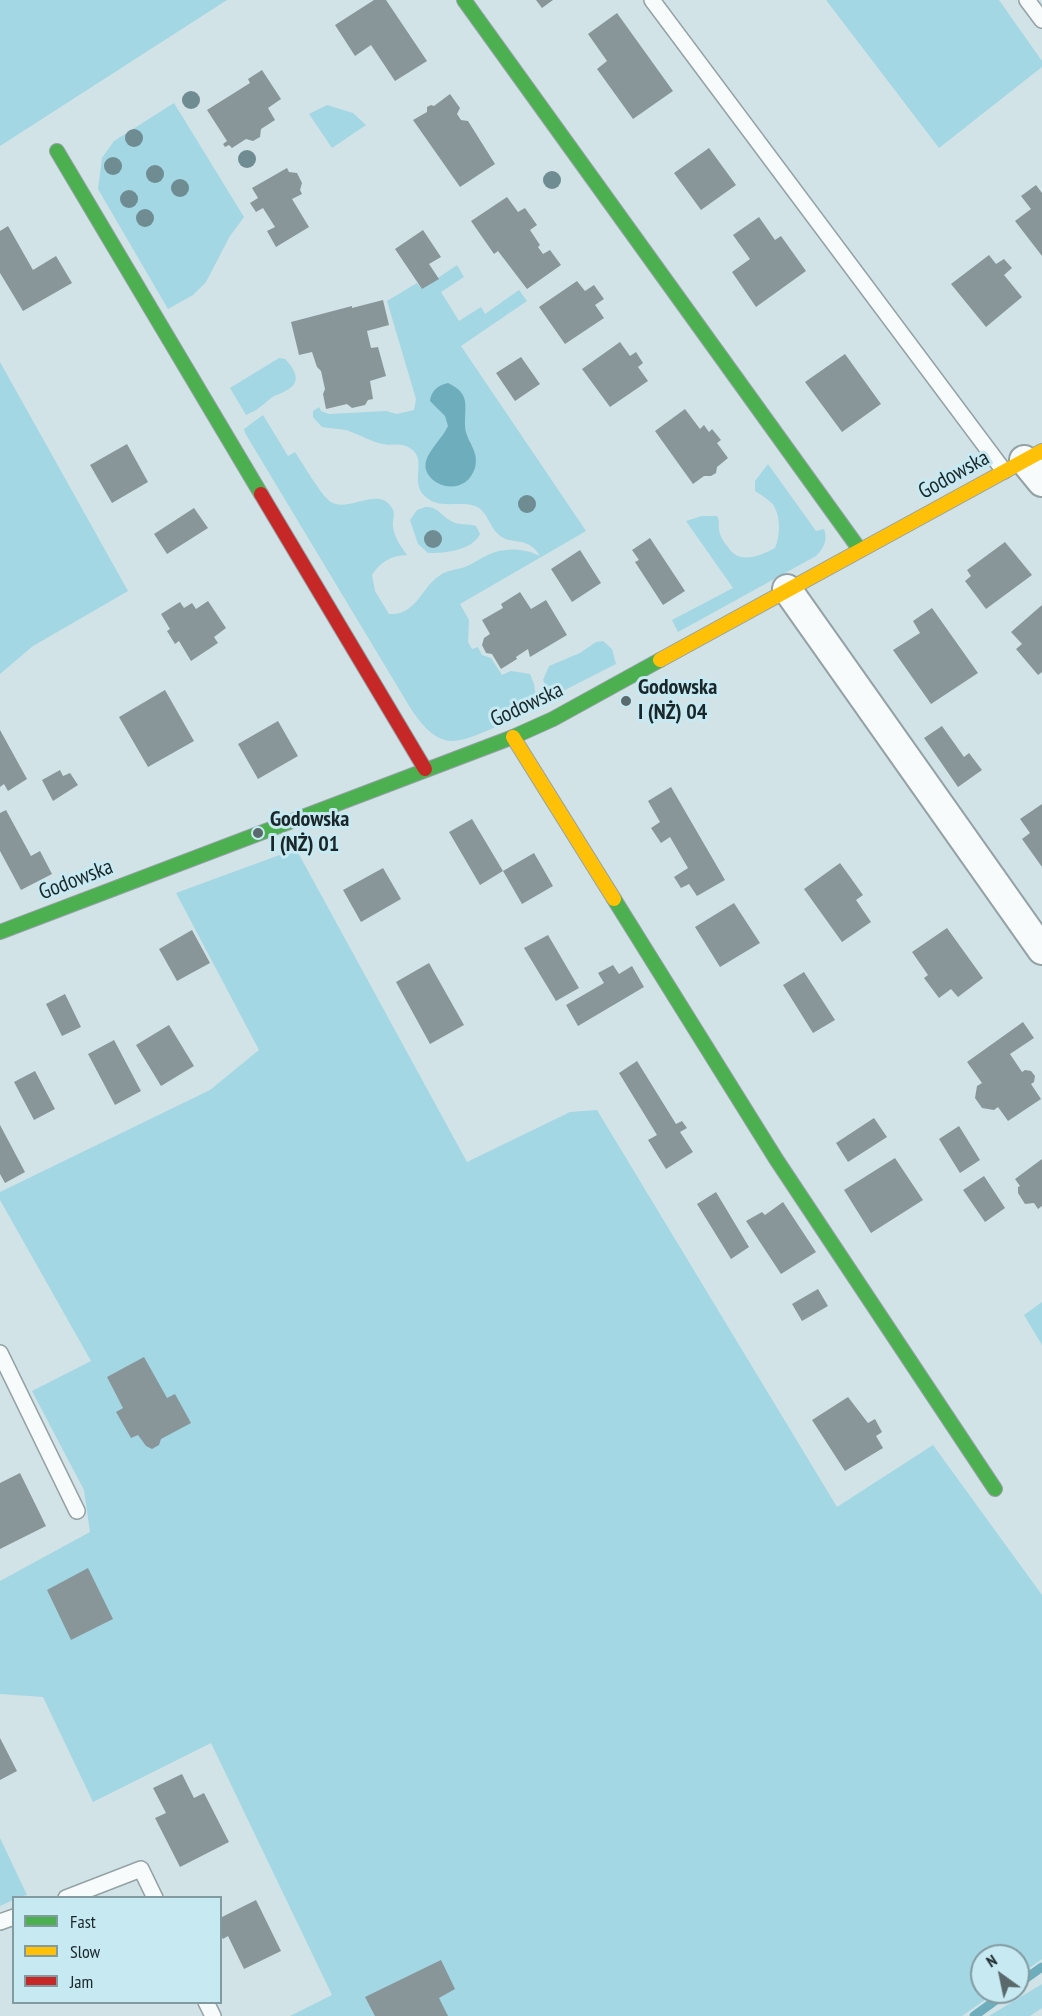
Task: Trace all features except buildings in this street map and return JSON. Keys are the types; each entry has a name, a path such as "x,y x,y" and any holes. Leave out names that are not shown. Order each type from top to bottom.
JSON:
{"street":[{"path":"464,0 860,550"},
{"path":"57,151 425,769"},
{"path":"1024,461 1042,482"},
{"name":"Godowska","path":"0,932 513,737 553,719 1024,461"},
{"path":"787,589 1042,950"},
{"path":"513,737 776,1159 994,1489"}],"lane":[{"path":"652,0 1024,461"},
{"path":"1027,0 1042,20"},
{"path":"0,1353 77,1511"},
{"path":"71,1896 141,1869 154,1896"}],"shaded area":[{"path":"0,0 227,0 0,146"},
{"path":"826,0 999,0 1042,61 1042,67 939,148"},
{"path":"174,103 244,217 230,236 206,282 193,295 168,309 98,189 102,158 114,141"},
{"path":"327,105 353,113 366,125 332,148 309,114"},
{"path":"457,265 464,277 441,292 459,321 481,307 485,314 519,290 527,301 461,346 586,531 460,604 469,620 468,642 472,649 478,647 482,655 491,658 502,675 511,671 530,674 537,706 482,733 450,741 432,733 411,709 244,429 263,415 288,456 295,452 331,502 346,504 379,499 392,508 395,534 407,555 387,560 372,575 375,591 389,614 406,611 442,574 465,567 493,553 513,550 527,551 540,556 530,545 503,538 479,508 470,505 440,504 430,500 419,487 418,460 416,453 410,448 404,445 379,443 346,430 322,427 313,417 313,411 319,407 321,411 329,414 386,411 397,414 414,410 416,399 387,301 417,283 422,289"},
{"path":"279,358 285,359 291,367 296,379 295,383 246,415 230,388"},
{"path":"0,362 128,591 33,646 0,674"},
{"path":"448,383 460,391 465,400 466,431 476,456 475,468 469,478 462,484 453,486 444,486 436,482 426,469 428,456 448,426 445,416 430,401 431,397 436,389"},
{"path":"768,464 816,531 824,529 826,537 823,547 816,556 678,632 672,620 733,588 686,521 702,516 717,516 722,539 738,556 756,556 775,548 778,538 778,516 774,506 755,491 755,481"},
{"path":"425,507 436,510 454,523 476,526 480,534 476,540 464,547 428,553 418,544 410,520 417,510"},
{"path":"603,641 612,649 616,664 551,697 543,680 549,666 580,653 596,642"},
{"path":"296,849 467,1162 570,1112 597,1110 837,1507 933,1445 1042,1595 1042,1959 1030,1968 1030,1944 970,1944 970,2004 979,2004 962,2016 290,2016 332,1995 211,1743 93,1802 43,1697 0,1694 0,1581 90,1532 84,1490 32,1391 91,1361 0,1200 0,1192 210,1090 259,1050 176,893"},
{"path":"1042,1302 1042,1345 1024,1315"},
{"path":"0,1838 27,1895 12,1896 12,1900 0,1906"},
{"path":"1042,1984 1042,2008 1030,2016 989,2016 1009,2004 1030,2004 1030,1991"}],"waterway":[{"path":"1030,1976 1042,1967"},
{"path":"974,2016 990,2004"}],"traffic: fast":[{"path":"464,0 860,550"},
{"path":"57,151 261,494"},
{"path":"0,932 513,737 553,719 660,660"},
{"path":"614,899 776,1159 995,1489"}],"traffic: slow":[{"path":"660,660 1042,451"},
{"path":"513,737 614,899"}],"traffic: jam":[{"path":"261,494 425,769"}],"place":[{"name":"Godowska I (NŻ) 04","path":"626,701"},
{"name":"Godowska I (NŻ) 01","path":"258,833"}]}
